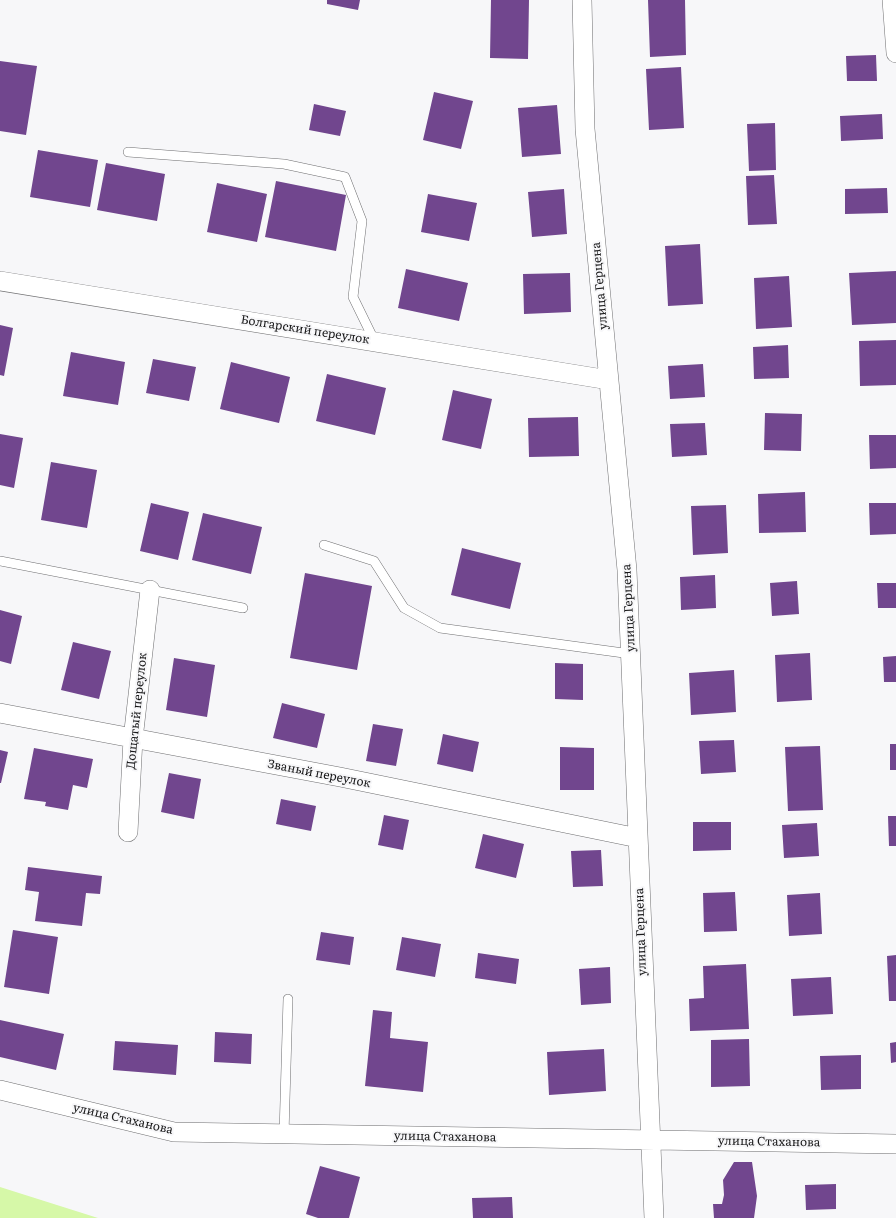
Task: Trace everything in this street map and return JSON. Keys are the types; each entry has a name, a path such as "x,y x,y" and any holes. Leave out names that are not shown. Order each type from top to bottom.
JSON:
{"street":[{"name":"улица Герцена","path":"582,0 585,129 628,570 654,1218"},
{"path":"892,0 896,53"},
{"name":"Болгарский переулок","path":"0,280 609,380"},
{"name":"Дощатый переулок","path":"128,832 133,738 150,590"},
{"name":"Званый переулок","path":"0,714 340,777 638,838"},
{"name":"улица Стаханова","path":"0,1090 174,1132 896,1144"}],"lane":[{"path":"128,152 284,164 345,177 362,221 353,297 375,342"},
{"path":"324,545 374,561 404,608 440,628 631,654"},
{"path":"0,561 243,608"},
{"path":"284,1134 288,999"}],"green space":[{"path":"0,1187 98,1218 0,1218"}],"building":[{"path":"327,0 360,0 358,10 327,4"},
{"path":"491,0 529,0 528,59 490,58"},
{"path":"648,0 685,0 686,55 650,57"},
{"path":"876,55 877,81 847,81 846,56"},
{"path":"0,61 37,66 26,135 0,131"},
{"path":"681,67 684,128 649,130 646,69"},
{"path":"434,92 473,101 461,149 423,140"},
{"path":"314,104 346,111 340,136 309,130"},
{"path":"557,105 561,154 522,157 518,108"},
{"path":"882,114 883,139 841,141 840,116"},
{"path":"775,123 776,170 749,171 747,124"},
{"path":"38,150 98,160 90,207 30,197"},
{"path":"106,163 165,174 157,221 97,210"},
{"path":"774,175 777,224 748,225 746,176"},
{"path":"276,181 346,195 336,251 265,237"},
{"path":"217,183 267,194 257,242 207,232"},
{"path":"887,188 888,213 845,214 845,189"},
{"path":"564,189 567,234 532,237 528,192"},
{"path":"428,194 477,203 469,241 421,232"},
{"path":"700,244 703,304 668,306 665,246"},
{"path":"406,269 468,283 459,321 398,308"},
{"path":"896,271 896,323 852,325 849,273"},
{"path":"570,273 571,312 524,314 523,274"},
{"path":"789,276 792,327 756,329 754,278"},
{"path":"0,325 13,328 4,376 0,375"},
{"path":"896,340 896,385 860,386 859,341"},
{"path":"788,345 789,378 754,379 753,347"},
{"path":"71,352 125,362 118,405 63,396"},
{"path":"153,359 196,367 189,401 146,393"},
{"path":"231,362 290,377 279,423 220,409"},
{"path":"703,364 705,397 670,399 668,366"},
{"path":"327,374 386,388 375,435 316,421"},
{"path":"453,390 492,399 481,449 442,440"},
{"path":"765,413 802,414 801,451 764,450"},
{"path":"578,417 579,456 529,457 528,418"},
{"path":"705,423 707,455 672,457 670,424"},
{"path":"0,434 23,438 14,488 0,485"},
{"path":"869,435 896,435 896,468 870,469"},
{"path":"51,462 97,470 87,528 41,520"},
{"path":"805,492 806,532 759,533 758,494"},
{"path":"151,503 189,512 178,560 140,551"},
{"path":"869,503 896,503 896,534 870,535"},
{"path":"726,505 728,553 693,555 691,506"},
{"path":"203,513 262,527 251,574 192,560"},
{"path":"462,548 521,563 510,609 451,595"},
{"path":"305,573 372,586 357,670 290,658"},
{"path":"715,575 716,608 681,610 680,577"},
{"path":"797,581 799,614 772,616 770,583"},
{"path":"877,583 896,583 896,608 878,608"},
{"path":"0,610 22,616 11,664 0,661"},
{"path":"73,642 111,651 99,699 61,690"},
{"path":"810,653 812,700 777,702 775,655"},
{"path":"896,656 896,682 884,682 883,657"},
{"path":"174,658 215,665 207,717 166,710"},
{"path":"555,663 583,664 583,700 555,699"},
{"path":"734,670 736,712 691,715 689,673"},
{"path":"282,703 325,714 317,748 273,738"},
{"path":"373,724 403,729 396,766 366,761"},
{"path":"443,734 479,742 473,772 437,764"},
{"path":"734,740 736,772 701,774 699,741"},
{"path":"890,744 896,744 896,770 890,770"},
{"path":"820,746 823,810 788,811 785,747"},
{"path":"560,747 594,748 594,790 560,790"},
{"path":"34,748 93,759 87,788 73,785 68,810 45,806 46,802 24,799"},
{"path":"0,750 8,752 1,783 0,783"},
{"path":"169,773 201,779 194,819 161,812"},
{"path":"281,799 316,806 311,831 276,824"},
{"path":"384,815 409,820 403,850 378,845"},
{"path":"888,816 896,816 896,846 889,846"},
{"path":"693,822 731,822 731,850 693,851"},
{"path":"817,823 819,856 784,858 782,825"},
{"path":"483,834 524,844 516,878 475,868"},
{"path":"601,850 603,886 573,887 571,851"},
{"path":"28,867 102,876 100,894 86,893 82,926 35,921 39,892 25,890"},
{"path":"735,892 737,931 704,932 703,893"},
{"path":"820,893 822,934 789,936 787,895"},
{"path":"13,930 58,937 49,994 4,987"},
{"path":"321,932 354,937 350,965 316,960"},
{"path":"402,937 441,944 435,977 396,970"},
{"path":"478,953 519,959 516,984 475,978"},
{"path":"896,955 896,1001 889,1001 887,956"},
{"path":"746,964 749,1029 690,1031 689,999 704,998 703,966"},
{"path":"610,967 611,1003 581,1005 579,969"},
{"path":"831,977 833,1014 793,1016 791,979"},
{"path":"373,1010 392,1012 390,1038 428,1042 423,1092 365,1086"},
{"path":"0,1020 64,1034 56,1070 0,1057"},
{"path":"215,1032 252,1034 251,1064 214,1062"},
{"path":"749,1039 750,1086 711,1087 711,1040"},
{"path":"115,1041 178,1045 176,1075 113,1070"},
{"path":"896,1042 896,1062 891,1063 890,1043"},
{"path":"604,1049 606,1091 549,1095 547,1052"},
{"path":"861,1055 861,1089 821,1090 820,1056"},
{"path":"734,1162 752,1162 757,1196 754,1218 714,1218 713,1204 722,1204 724,1195 723,1180"},
{"path":"320,1166 360,1177 349,1218 318,1218 306,1214"},
{"path":"836,1184 836,1209 806,1210 805,1185"},
{"path":"512,1197 513,1218 473,1218 472,1198"}]}
